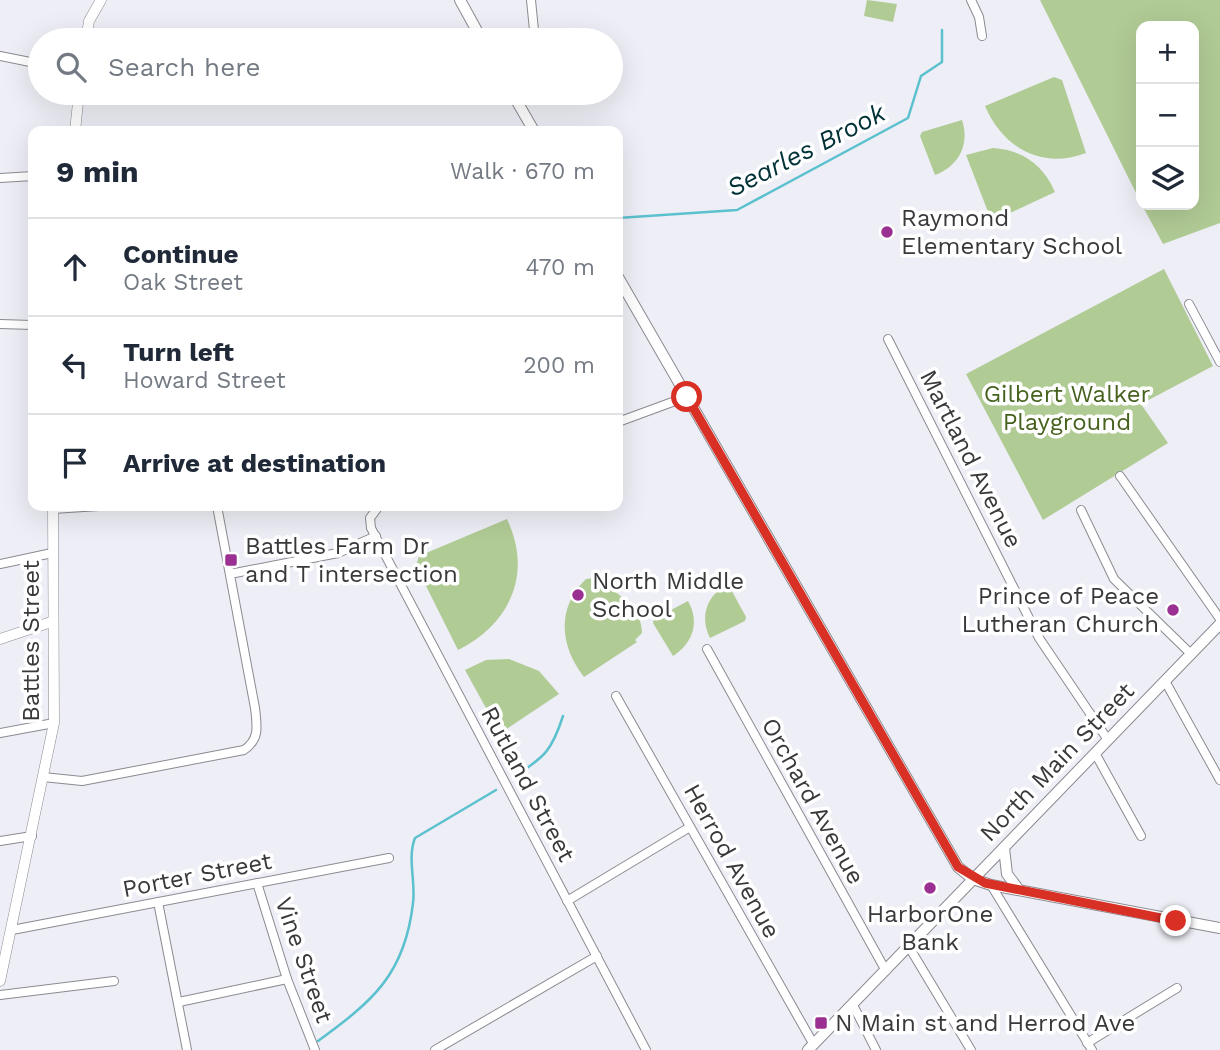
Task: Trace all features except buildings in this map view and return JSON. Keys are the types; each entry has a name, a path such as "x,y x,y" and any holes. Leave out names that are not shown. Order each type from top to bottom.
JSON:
{"main road":[{"path":"460,0 475,28"},
{"path":"519,105 531,126"},
{"path":"623,286 958,867 974,879 990,885 1220,928"},
{"name":"North Main Street","path":"811,1047 1220,624"},
{"path":"1004,848 1005,868 1019,890"}],"street":[{"path":"88,28 101,0"},
{"path":"531,0 534,28"},
{"path":"971,0 979,17 982,36"},
{"path":"0,56 28,62"},
{"path":"76,126 78,105"},
{"path":"0,178 28,176"},
{"path":"1189,304 1220,362"},
{"path":"0,324 28,325"},
{"name":"Martland Avenue","path":"888,338 1039,638 1108,740"},
{"path":"623,420 687,397"},
{"path":"1121,476 1220,619"},
{"path":"1081,510 1114,579 1191,654"},
{"name":"Battles Street","path":"0,981 54,723 51,622 53,511"},
{"path":"43,777 82,781 244,750 254,743 257,734 255,708 218,511"},
{"path":"230,574 338,553 376,536 370,518 375,511"},
{"name":"Rutland Street","path":"376,536 645,1047"},
{"path":"0,564 52,553"},
{"path":"0,639 51,622"},
{"name":"Orchard Avenue","path":"707,649 886,971"},
{"path":"1165,681 1220,780"},
{"name":"Herrod Avenue","path":"616,696 811,1047"},
{"path":"0,733 54,723"},
{"path":"1095,753 1141,836"},
{"path":"567,901 690,827"},
{"path":"0,841 32,836"},
{"name":"Porter Street","path":"12,930 390,858"},
{"name":"Vine Street","path":"257,883 287,979 315,1050"},
{"path":"990,885 1089,1046 1177,988"},
{"path":"158,902 187,1050"},
{"path":"909,947 971,1050"},
{"path":"435,1050 597,956"},
{"path":"179,1002 287,979"},
{"path":"0,995 114,981"},
{"path":"853,1005 876,1050"},
{"path":"632,1050 645,1047"}],"green space":[{"path":"867,0 897,4 893,22 864,16"},
{"path":"1040,0 1220,0 1220,223 1163,244 1145,210 1199,210 1199,21 1136,21 1136,193"},
{"path":"1054,77 1062,80 1086,153 1070,158 1039,157 1026,152 1002,133 985,106"},
{"path":"962,120 965,137 960,153 950,166 935,175 920,136 922,132"},
{"path":"993,148 1014,152 1031,161 1044,174 1055,192 997,219 990,217 966,155"},
{"name":"Gilbert Walker Playground","path":"1164,269 1213,366 1141,404 1168,443 1043,520 966,374"},
{"path":"507,519 518,559 517,578 512,595 491,626 458,650 416,566 419,556"},
{"path":"594,578 633,607 641,623 642,633 635,640 637,642 584,677 566,640 566,615 576,590 586,579"},
{"path":"728,584 746,617 745,621 710,638 705,622 707,607 715,594"},
{"path":"688,601 694,617 692,632 685,645 673,656 653,623 654,619"},
{"path":"509,659 539,671 559,694 505,730 497,728 465,670 486,660"}],"waterway":[{"name":"Searles Brook","path":"623,218 737,210 908,118 921,76 942,62 942,30"},
{"name":"Searles Brook","path":"515,776 546,752 563,716"},
{"name":"Searles Brook","path":"318,1041 355,1013 383,984 403,949 413,903 412,854 415,838 496,790"}],"place":[{"name":"Raymond Elementary School","path":"887,232"},
{"name":"Battles Farm Dr and T intersection","path":"231,560"},
{"name":"North Middle School","path":"578,595"},
{"name":"Prince of Peace Lutheran Church","path":"1173,610"},
{"name":"HarborOne Bank","path":"930,888"},
{"name":"N Main st and Herrod Ave","path":"821,1023"}],"route":[{"path":"687,397 920,800 940,840 958,867 968,876 985,883 1176,921"}]}
